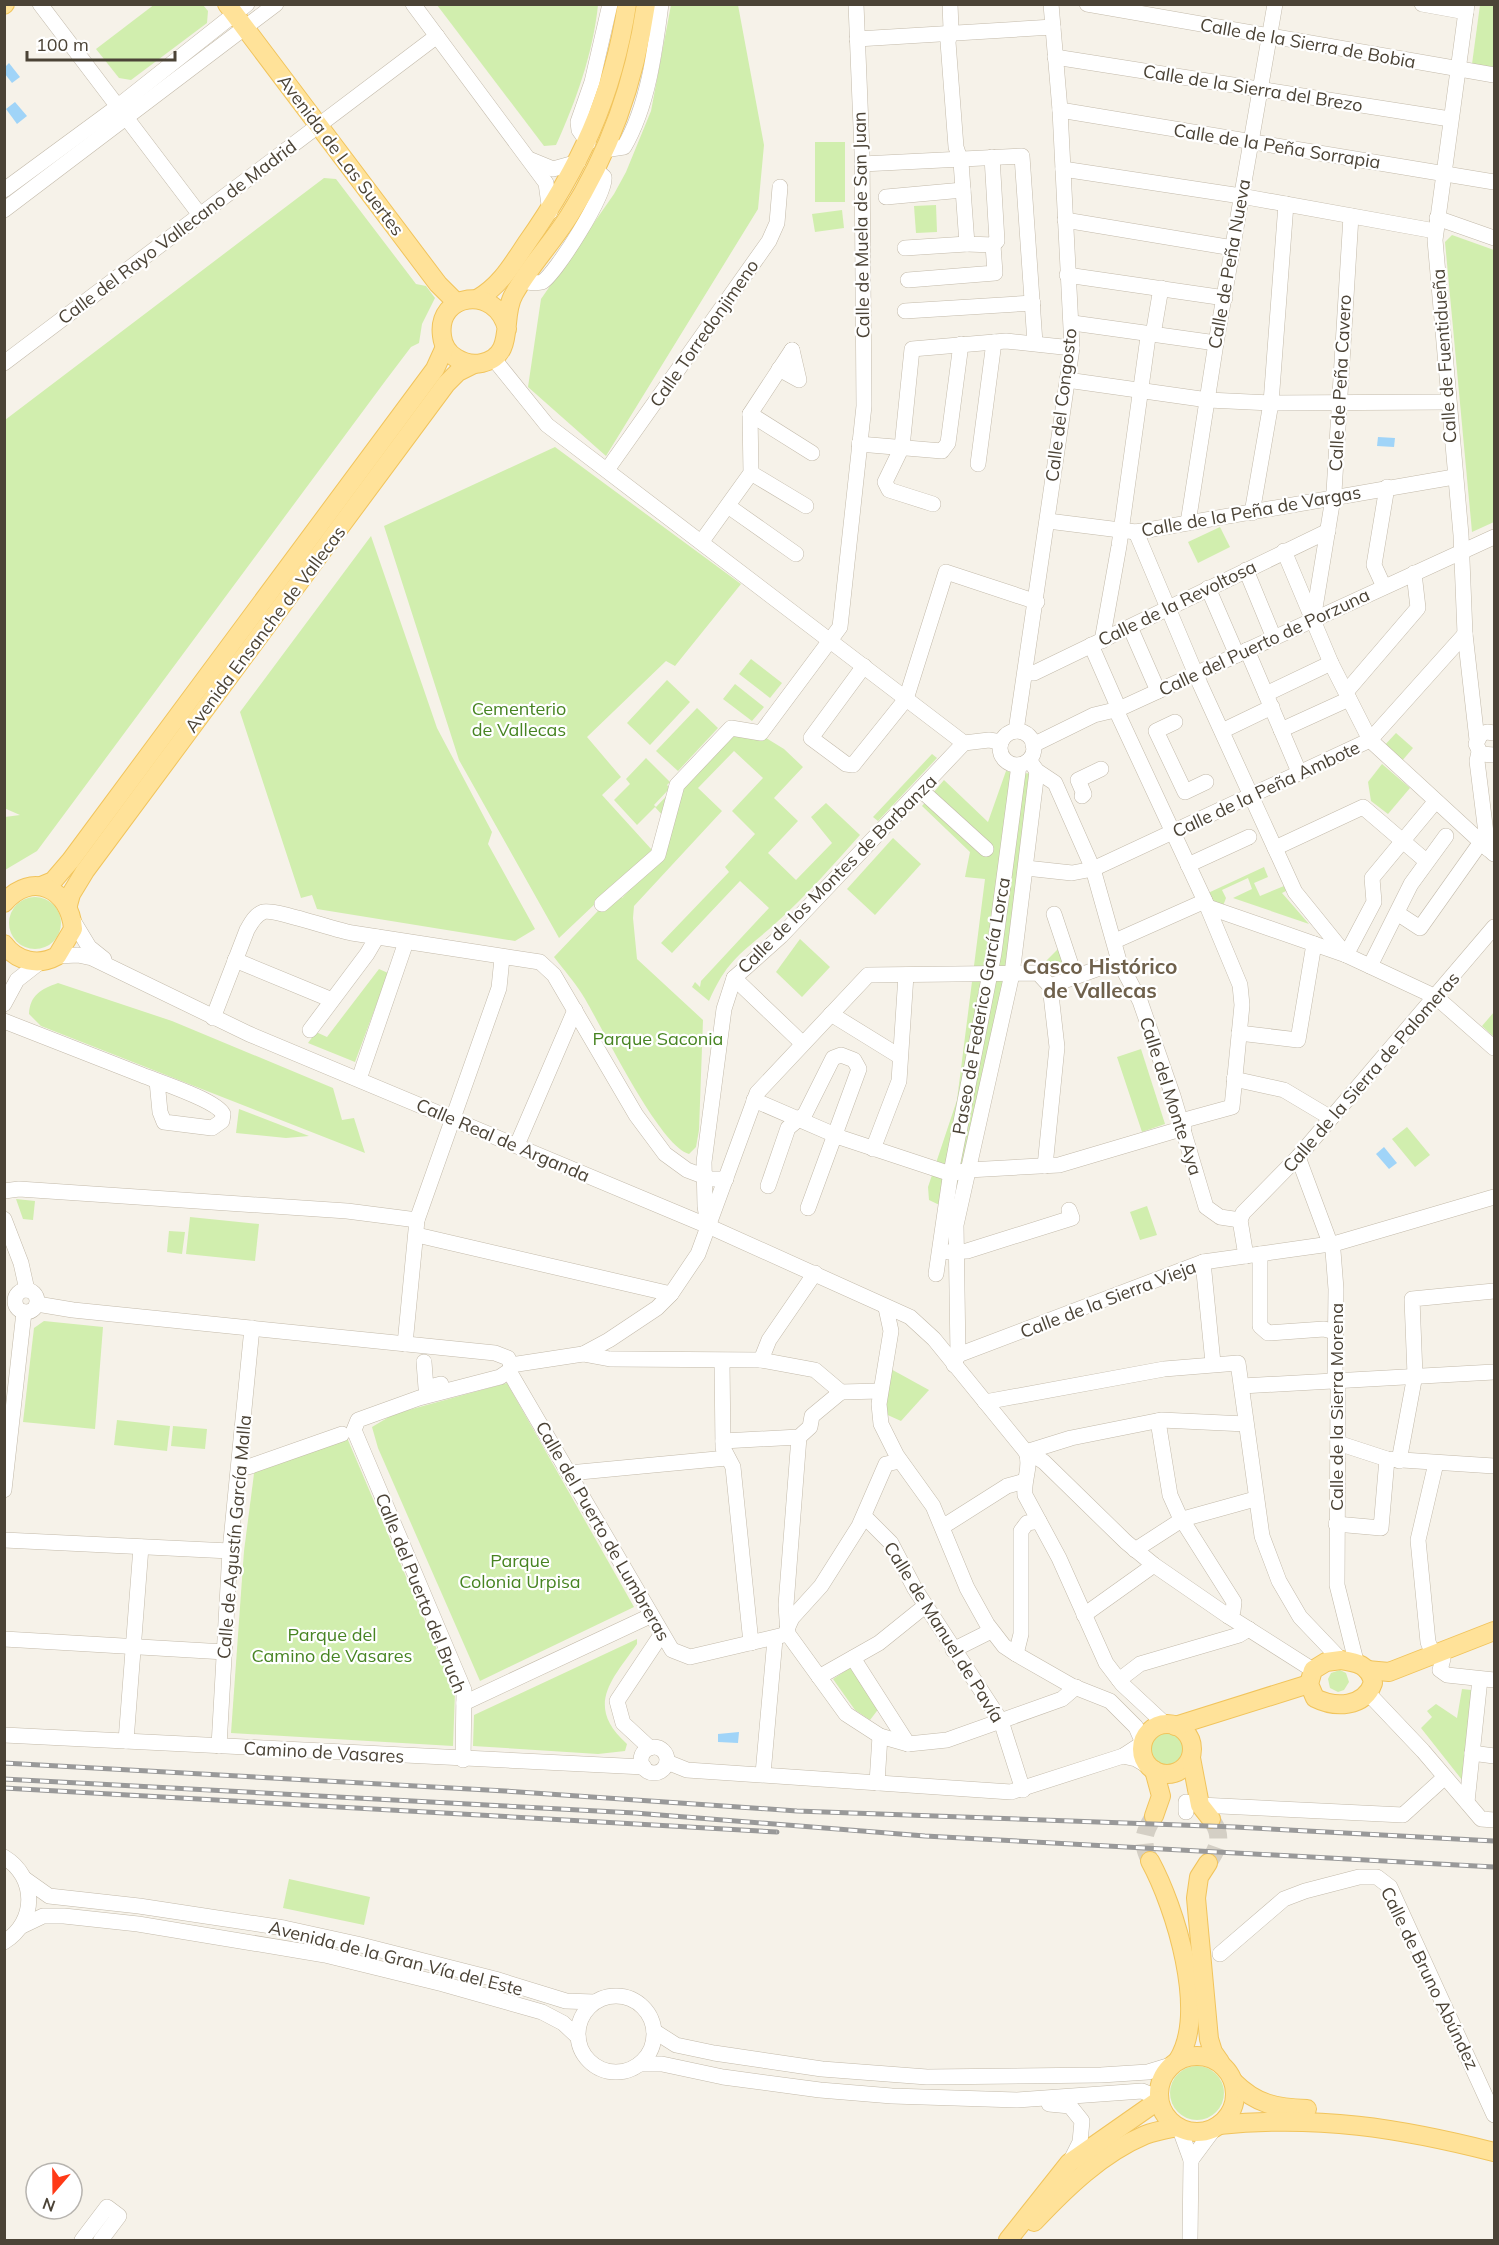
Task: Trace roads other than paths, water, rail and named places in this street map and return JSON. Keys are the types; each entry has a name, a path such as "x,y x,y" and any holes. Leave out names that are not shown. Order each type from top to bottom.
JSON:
{"main road":[{"path":"494,358 504,345 512,298 565,222 587,165 588,143 612,75 627,4"},
{"path":"474,364 453,356 446,347 441,328 444,318 457,303 477,298 497,284 587,165 604,150 634,66 646,4"},
{"name":"Avenida de Las Suertes","path":"238,13 318,125 447,295 457,303"},
{"path":"477,298 498,308 507,329"},
{"name":"Avenida Ensanche de Vallecas","path":"41,886 52,881 71,860 435,369 446,347"},
{"name":"Avenida Ensanche de Vallecas","path":"48,959 69,939 73,929 70,912 71,894 85,871 452,377 474,364 494,358"},
{"path":"9,895 41,886 56,893 70,912"},
{"path":"4,944 16,956 48,959"},
{"path":"1312,1684 1334,1705 1356,1701 1369,1692 1386,1687 1438,1657 1487,1635"},
{"path":"1151,1768 1168,1774 1183,1769 1202,1734 1212,1727 1293,1701 1312,1684 1326,1662 1355,1664 1389,1672 1438,1657"},
{"path":"1355,1664 1373,1683 1369,1692"},
{"path":"1154,1816 1160,1802 1161,1791 1142,1753 1143,1743 1151,1730 1312,1684"},
{"path":"1170,1725 1185,1732 1191,1753 1190,1806 1211,1819"},
{"path":"1150,1861 1170,1902 1180,1930 1185,1962 1186,2046 1162,2080 1159,2099 1168,2119 1178,2127 1198,2132 1216,2127 1287,2120 1346,2123 1406,2131 1494,2152"},
{"path":"1208,1863 1199,1877 1196,1898 1209,2039 1213,2052 1234,2082 1254,2100 1274,2106 1394,2117 1494,2140"},
{"path":"1175,2063 1200,2056 1220,2062"},
{"path":"1216,2127 1233,2105 1234,2082"},
{"path":"1008,2241 1069,2163 1159,2099"},
{"path":"1017,2241 1072,2184 1104,2158 1143,2136 1178,2127"}],"street":[{"path":"40,4 200,215"},
{"path":"6,207 238,13 276,4"},
{"path":"413,4 546,183 550,212"},
{"path":"588,143 579,130 578,122 592,82 610,4"},
{"path":"604,150 624,147 636,120 657,38 661,4"},
{"name":"Calle de Muela de San Juan","path":"602,904 658,855 677,785 731,728 761,733 840,627 864,406 862,164 856,4"},
{"path":"950,4 949,54 956,147 963,190 967,243"},
{"name":"Calle del Congosto","path":"1016,731 1072,348 1060,111 1051,4"},
{"name":"Calle de la Sierra de Bobia","path":"1086,4 1132,8 1494,75"},
{"name":"Calle de Peña Nueva","path":"1188,523 1250,140 1275,4"},
{"path":"1422,4 1467,8"},
{"name":"Calle de Fuentidueña","path":"1467,8 1436,224 1472,709 1487,745 1481,781 1488,848"},
{"path":"857,39 1053,27"},
{"name":"Calle del Rayo Vallecano de Madrid","path":"4,363 437,36"},
{"name":"Calle de la Sierra del Brezo","path":"1055,57 1450,119"},
{"name":"Calle de la Peña Sorrapia","path":"1060,111 1250,140 1494,182"},
{"path":"4,190 122,112"},
{"path":"862,164 1022,156 1035,344"},
{"path":"909,280 995,273 992,157"},
{"path":"529,158 553,169 587,165"},
{"path":"1063,169 1241,196 1351,216 1436,224 1494,238"},
{"name":"Calle Torredonjimeno","path":"607,470 769,241 777,224 780,188"},
{"path":"886,197 963,190"},
{"path":"1252,513 1271,403 1286,204"},
{"name":"Calle de Peña Cavero","path":"1313,620 1333,498 1351,216"},
{"path":"1065,220 1233,248"},
{"path":"905,248 995,243"},
{"path":"1067,275 1225,298"},
{"path":"754,1100 835,1136 951,1174 968,1170 1059,1165 1232,1107 1242,1005 1239,985 1208,907 1117,710 1096,643 1120,532 1140,390 1161,288"},
{"path":"905,311 1033,303"},
{"path":"1072,323 1216,343"},
{"path":"978,464 994,342"},
{"path":"933,504 886,486 887,473 902,447 912,349 994,342 1072,348"},
{"path":"859,444 942,451 948,443 961,344"},
{"path":"494,358 547,425 832,640 964,743 989,740 1001,742"},
{"path":"702,541 751,472 750,414 779,369"},
{"path":"1067,380 1208,400 1271,403 1448,402"},
{"path":"750,414 812,453"},
{"path":"751,472 806,506"},
{"name":"Calle de la Peña de Vargas","path":"1048,521 1120,532 1136,532 1454,477"},
{"path":"1384,587 1374,565 1387,487"},
{"path":"728,506 796,554"},
{"name":"Calle de la Revoltosa","path":"1026,673 1034,673 1328,531"},
{"path":"1136,532 1196,673 1295,892 1346,955"},
{"name":"Calle del Puerto de Porzuna","path":"1030,760 1094,715 1117,710 1494,537"},
{"path":"1284,551 1331,663 1370,740 1435,802 1488,848 1420,928 1397,914"},
{"path":"1246,570 1274,638"},
{"path":"864,666 811,738 846,764 853,765 906,699 946,572 1036,602"},
{"path":"1281,730 1348,695 1418,608 1414,573"},
{"path":"1208,588 1269,700 1299,772"},
{"path":"1130,627 1158,691"},
{"name":"Calle de la Peña Ambote","path":"1026,868 1072,873 1093,869 1370,740 1465,634"},
{"path":"1222,731 1331,663"},
{"path":"1175,722 1156,731 1185,792 1206,782"},
{"path":"1016,731 1026,734 1030,760 1004,759 1001,742 1009,733 1016,731"},
{"name":"Calle de los Montes de Barbanza","path":"708,1226 704,1176 718,1046 726,1000 734,978 773,944 964,743"},
{"name":"Paseo de Federico García Lorca","path":"936,1274 949,1251 956,1225 1012,974 1026,868 1030,760"},
{"name":"Paseo de Federico García Lorca","path":"956,1360 949,1251 951,1174 991,974 1030,760"},
{"name":"Calle del Monte Aya","path":"1030,760 1055,783 1093,869 1119,961 1140,1001 1183,1125 1206,1207 1220,1217 1242,1216"},
{"path":"1082,796 1084,794 1078,780 1101,769"},
{"path":"921,789 986,849"},
{"path":"1346,955 1374,902 1372,878 1435,802"},
{"path":"1275,848 1363,807 1426,861"},
{"path":"1371,966 1411,884 1446,836"},
{"path":"1188,865 1249,837"},
{"path":"1114,941 1208,907 1346,955 1436,997 1494,1048"},
{"path":"213,1018 253,920 262,912 274,911 328,929 502,958 540,962 554,975 652,1137 678,1165 704,1176 726,1179"},
{"name":"Calle Real de Arganda","path":"70,912 89,947 120,972"},
{"path":"1054,914 1075,977"},
{"name":"Calle de la Sierra de Palomeras","path":"1242,1216 1298,1157 1494,927"},
{"path":"310,1029 377,937"},
{"path":"359,1079 406,942"},
{"path":"1239,1033 1298,1040 1314,944"},
{"name":"Calle Real de Arganda","path":"48,959 86,956 213,1018 708,1226 815,1273 886,1308 889,1306 910,1317 956,1360 985,1402 1027,1455"},
{"path":"405,1344 417,1227 452,1117 499,988 502,958"},
{"path":"4,1004 17,980 48,959"},
{"path":"235,960 333,1000"},
{"path":"1050,986 1119,961"},
{"path":"248,1467 348,1432 358,1420 419,1398 500,1377 510,1368 583,1354 609,1341 657,1308 671,1294 692,1265 754,1100 762,1086 868,975 1038,973 1050,986 1057,1047 1046,1166"},
{"path":"873,1149 899,1081 906,975"},
{"path":"734,978 802,1043"},
{"path":"517,1145 574,1010"},
{"path":"831,1014 899,1056"},
{"path":"4,1021 157,1082"},
{"path":"768,1186 788,1128 805,1114 833,1058 842,1055 854,1060 858,1069 808,1208"},
{"path":"1234,1079 1284,1090 1331,1118"},
{"name":"Calle de la Sierra Morena","path":"1298,1157 1331,1244 1336,1289 1337,1585 1355,1664"},
{"path":"4,1191 19,1189 76,1192 347,1211 417,1227 671,1294"},
{"name":"Calle de la Sierra Vieja","path":"956,1360 1203,1262 1331,1244 1494,1197"},
{"path":"949,1251 967,1251 1072,1218 1069,1210"},
{"path":"1242,1216 1253,1255 1260,1326 1263,1331 1268,1333 1324,1329 1335,1332"},
{"path":"4,1219 9,1246 27,1290 35,1294 37,1304 31,1312 24,1312 17,1308 15,1302 17,1294 27,1290"},
{"path":"1203,1262 1214,1364"},
{"path":"761,1360 769,1340 815,1273"},
{"path":"1336,1524 1381,1528 1393,1460 1415,1375 1412,1299 1494,1291"},
{"path":"37,1304 73,1310 495,1353 508,1358 510,1368"},
{"path":"661,1635 617,1701 623,1723 650,1748 662,1750 667,1762 687,1770 999,1791 1023,1790 1123,1756 1143,1743 1136,1727 1110,1701 1076,1687 1016,1654 991,1631 967,1588 933,1506 900,1461 881,1424 878,1412 880,1391 891,1324 886,1308"},
{"path":"4,1490 7,1437 24,1312"},
{"path":"889,1337 897,1328 908,1323 917,1324"},
{"name":"Calle de Agustín García Malla","path":"219,1746 230,1551 252,1328"},
{"path":"583,1354 610,1359 761,1360 815,1370 841,1392"},
{"path":"722,1361 723,1440 727,1458 733,1467 751,1643"},
{"path":"424,1362 426,1388 488,1371"},
{"path":"985,1402 1164,1369 1238,1363 1255,1499 1262,1536 1279,1581 1312,1632 1355,1664"},
{"name":"Calle del Puerto de Lumbreras","path":"510,1368 650,1616 672,1650 690,1657 784,1634"},
{"path":"1242,1386 1494,1372"},
{"path":"723,1440 799,1437 810,1427 812,1416 841,1392 880,1391"},
{"path":"1027,1455 1071,1438 1158,1421 1246,1424"},
{"path":"1158,1421 1170,1495 1234,1602 1233,1611 1228,1616"},
{"name":"Calle del Puerto del Bruch","path":"348,1432 438,1626 464,1690 463,1760"},
{"path":"764,1774 784,1634 799,1437"},
{"path":"1338,1443 1393,1460 1494,1466"},
{"path":"1027,1455 1025,1495 1106,1663 1119,1680 1170,1725"},
{"path":"1027,1455 1044,1462 1154,1565 1249,1629 1312,1684"},
{"path":"569,1473 727,1458"},
{"path":"784,1634 792,1618 821,1586 864,1516 883,1467 890,1461 900,1461"},
{"path":"1436,1463 1418,1540 1428,1642 1438,1657 1443,1674 1487,1679 1472,1753 1467,1802"},
{"path":"941,1522 947,1524 1007,1486 1025,1481"},
{"path":"1136,1550 1183,1519 1255,1499"},
{"name":"Calle de Manuel de Pavía","path":"864,1516 891,1543 926,1606 1000,1721 1023,1790"},
{"path":"1016,1654 1021,1634 1021,1531 1026,1523 1039,1521"},
{"path":"4,1540 230,1551"},
{"path":"126,1741 141,1547"},
{"path":"1084,1615 1154,1565"},
{"path":"819,1677 879,1643 926,1606"},
{"path":"464,1703 650,1616"},
{"path":"1119,1680 1140,1664 1239,1635 1249,1629"},
{"path":"953,1650 991,1631"},
{"path":"784,1634 846,1714 880,1736 908,1744 947,1740 1062,1699 1076,1687"},
{"path":"4,1639 225,1652"},
{"path":"853,1658 908,1744"},
{"path":"1369,1692 1481,1819 1494,1820"},
{"name":"Camino de Vasares","path":"4,1735 463,1760 644,1767"},
{"path":"877,1783 880,1736"},
{"path":"650,1748 642,1756 644,1767 651,1772 659,1772 667,1762"},
{"path":"1472,1753 1494,1756"},
{"path":"1123,1756 1136,1759 1151,1768"},
{"path":"1190,1806 1403,1815 1446,1777"},
{"name":"Avenida de la Gran Vía del Este","path":"4,1857 19,1869 25,1879 49,1896 140,1906 284,1928 483,1976 566,2001 594,2002"},
{"name":"Calle de Bruno Abúndez","path":"1224,1951 1284,1899 1359,1877 1384,1881 1390,1887 1494,2115"},
{"path":"4,1942 22,1926 29,1907 25,1879"},
{"name":"Avenida de la Gran Vía del Este","path":"22,1926 44,1916 64,1916 138,1924 314,1953 443,1983 542,2012 555,2017 578,2037"},
{"path":"613,1996 626,1997 638,2003 646,2010 654,2031 651,2049 640,2064 618,2073 604,2071 585,2058 578,2037 582,2018 594,2002 613,1996"},
{"path":"654,2031 676,2045 714,2054 822,2069 927,2077 1101,2075 1148,2072 1175,2063"},
{"path":"640,2064 662,2064 723,2077 820,2090 892,2096 1017,2100 1142,2091 1159,2099"},
{"path":"1017,2100 1040,2104 1064,2104 1075,2110 1082,2121 1082,2132 1077,2151 1069,2163"},
{"path":"1178,2127 1191,2160 1190,2241"},
{"path":"1191,2160 1216,2127"},
{"path":"82,2241 112,2214"},
{"path":"93,2241 112,2214"},
{"path":"101,2241 112,2214"}],"water":[{"path":"9,63 20,77 12,83 5,74 5,67"},
{"path":"15,102 27,116 17,124 6,109"},
{"path":"1378,437 1395,438 1394,447 1377,446"},
{"path":"1384,1147 1397,1163 1389,1169 1376,1154"},
{"path":"739,1732 738,1743 718,1742 718,1734"}],"tunnel":[{"path":"1150,1861 1144,1838 1154,1816"},
{"path":"1208,1863 1215,1852 1218,1841 1217,1831 1211,1819"}],"railway":[{"path":"4,1763 505,1791 797,1811 1235,1827 1494,1841"},
{"path":"4,1779 635,1813 925,1836 1494,1867"},
{"path":"4,1788 777,1832"}],"district":[{"name":"Casco Histórico de Vallecas","path":"1100,978"}],"park label":[{"name":"Cementerio de Vallecas","path":"519,718"},
{"name":"Parque Saconia","path":"658,1038"},
{"name":"Parque Colonia Urpisa","path":"520,1570"},
{"name":"Parque del Camino de Vasares","path":"332,1644"}]}
